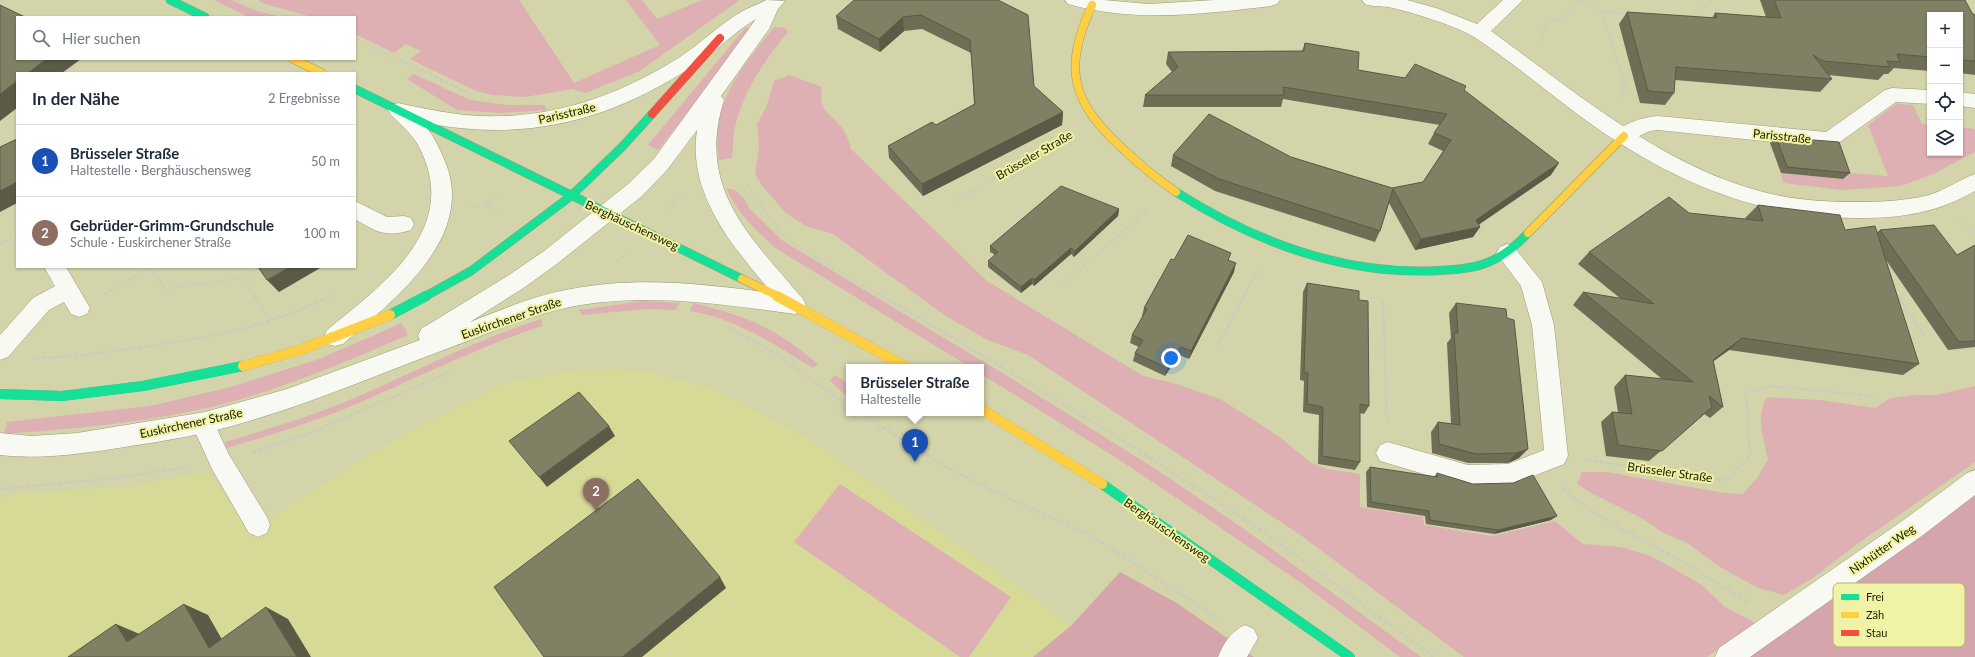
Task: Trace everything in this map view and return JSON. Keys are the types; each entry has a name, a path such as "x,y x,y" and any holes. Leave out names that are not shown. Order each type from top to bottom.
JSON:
{"street":[{"path":"170,0 203,16"},
{"path":"1074,0 1092,5 1134,10 1180,5 1271,0"},
{"path":"1371,0 1394,3 1430,12 1479,32 1605,124 1624,136 1672,165 1705,181 1736,192 1786,206 1840,212 1902,209 1933,202 1975,182"},
{"path":"1479,32 1514,0"},
{"name":"Parisstraße","path":"398,110 435,118 492,124 554,118 601,105 638,91 674,71 720,38 746,17 773,4"},
{"name":"Parisstraße","path":"607,213 635,190 660,165 763,25 773,4"},
{"path":"1092,5 1085,17 1081,29 1076,58 1077,81 1082,101 1093,121 1127,155 1169,189 1218,218 1272,242 1330,260 1382,270 1406,272 1454,271 1493,261 1507,253 1556,208 1624,136"},
{"name":"Parisstraße","path":"571,196 622,147 720,38"},
{"path":"295,60 320,72"},
{"name":"Berghäuschensweg","path":"356,89 571,196 662,239 795,306 901,364"},
{"name":"Parisstraße","path":"716,89 707,126 705,148 709,176 715,199 732,226 795,306"},
{"name":"Parisstraße","path":"1624,136 1647,124 1658,123 1822,140 1830,139 1892,95 1927,97"},
{"path":"1963,99 1975,101"},
{"path":"334,338 389,292 411,269 429,242 442,211 441,175 433,153 422,135 398,110"},
{"path":"0,394 62,396 143,386 261,362 334,338 404,309 471,271 571,196"},
{"path":"356,210 384,226 404,224"},
{"name":"Euskirchener Straße","path":"374,366 442,329 517,281 557,253 607,213"},
{"path":"1388,452 1468,476 1508,475 1556,456 1543,325 1531,282 1507,253"},
{"path":"56,268 79,308"},
{"path":"0,350 41,304 68,289"},
{"name":"Euskirchener Straße","path":"0,444 65,444 111,439 203,423 232,416 294,396 534,308 590,294 658,289 692,292 795,306"},
{"name":"Berghäuschensweg","path":"984,411 1106,487 1350,657"},
{"path":"203,423 220,461 258,525"},
{"name":"Nixhütter Weg","path":"1834,583 1975,482"},
{"name":"Nixhütter Weg","path":"1728,657 1833,584"}],"path":[{"path":"238,0 249,6 290,16"},
{"path":"1523,64 1542,40 1541,34 1544,26 1552,20 1563,19 1581,0 1602,12 1632,14"},
{"path":"1681,17 1714,0"},
{"path":"1602,12 1625,87 1617,107 1605,124"},
{"path":"65,72 80,62"},
{"name":"Brüsseler Straße","path":"954,201 1093,121"},
{"path":"442,211 486,205 522,172"},
{"path":"743,180 780,232 797,246 1120,438 1265,533 1434,657"},
{"path":"1063,286 1169,189"},
{"path":"0,244 16,236"},
{"path":"1218,346 1272,242"},
{"path":"79,308 151,268 164,289 242,278 260,268"},
{"path":"1382,270 1388,452"},
{"path":"242,278 270,320"},
{"path":"1893,290 1924,335"},
{"path":"28,358 92,355 190,340 270,320 308,307 341,292"},
{"path":"723,326 767,348 846,404"},
{"path":"0,489 131,476 220,461 289,442 454,370"},
{"name":"Brüsseler Straße","path":"1556,456 1727,480 1750,457 1746,393 1770,386 1874,396"},
{"path":"865,416 946,467 999,494 1090,535 1186,596 1238,648"},
{"path":"1556,456 1559,484 1573,498 1602,518 1712,578 1738,598 1782,620"}],"shaded area":[{"path":"214,0 231,0 254,10 278,16 247,16"},
{"path":"257,0 519,0 574,83 660,45 626,0 642,0 657,19 702,0 740,0 638,72 585,93 572,89 525,97 492,95 476,91 410,59 421,51 406,44 394,53 356,34 356,16 308,16 265,4"},
{"path":"746,27 752,29 658,150 648,145"},
{"path":"774,27 785,28 788,32 763,65 743,101 735,127 732,158 719,160 717,140 719,121 724,104 740,72"},
{"path":"414,74 470,100 506,105 544,105 547,110 502,113 457,110 407,79"},
{"path":"789,75 822,87 821,95 823,106 844,130 851,149 987,281 1143,376 1173,383 1220,399 1280,437 1311,463 1327,469 1360,474 1360,507 1423,517 1424,525 1492,536 1555,521 1583,544 1621,547 1651,556 1702,585 1725,607 1755,623 1707,657 1464,657 1299,534 1028,355 988,340 947,317 833,234 806,226 786,213 763,187 755,174 759,147 757,124 766,108 774,81"},
{"path":"1896,104 1913,105 1922,124 1927,125 1927,156 1963,156 1963,127 1975,129 1975,152 1933,174 1901,186 1843,190 1783,183 1781,173 1842,179 1840,172 1888,176 1868,125"},
{"path":"726,188 735,190 744,198 749,208 783,241 1004,374 1157,470 1244,529 1421,657 1400,657 1304,585 1205,517 1112,455 984,376 984,364 965,364 777,249 748,222 731,198"},
{"path":"643,301 680,303 675,310 647,309 582,315 579,310"},
{"path":"693,303 735,315 756,323 797,347 818,364 813,368 754,333 723,319 690,311"},
{"path":"542,319 542,326 473,352 344,409 294,427 226,448 225,442 294,421 335,406 489,338"},
{"path":"402,323 408,335 307,377 245,398 215,406 155,418 95,426 4,434 7,422 150,406 231,387 319,359"},
{"path":"580,369 644,371 715,389 812,441 1072,625 1033,657 0,657 0,498 18,494 124,487 209,472 248,531 404,434 502,384"},
{"path":"835,375 846,383 846,395 830,381"},
{"path":"1975,386 1975,462 1853,547 1813,578 1784,595 1758,588 1718,566 1689,544 1662,532 1643,519 1593,494 1577,484 1582,472 1607,472 1724,493 1743,494 1757,478 1768,460 1761,420 1763,405 1767,397 1819,400 1875,408 1891,398 1915,395 1936,395"},
{"path":"840,484 1011,597 969,657 960,657 794,542"},
{"path":"1975,491 1975,657 1750,657 1833,596 1833,647 1965,647 1965,583 1850,583"},
{"path":"1120,572 1177,603 1254,657 1033,657 1072,625"}],"building":[{"path":"854,0 998,0 1028,15 1034,86 1063,112 922,184 888,146 932,122 936,125 975,104 970,40 921,15 903,17 879,39 836,16"},
{"path":"1774,0 1965,0 1972,13 1975,15 1975,61 1963,60 1963,12 1927,12 1927,57 1897,54 1900,62 1887,61 1890,67 1823,61 1813,55 1832,79 1676,67 1674,93 1648,91 1627,12 1717,18 1715,13 1781,18"},
{"path":"0,5 23,16 16,16 16,60 45,60 29,72 16,72 16,82 0,94"},
{"path":"1305,43 1359,52 1358,70 1405,78 1415,64 1466,86 1464,90 1559,163 1476,220 1480,227 1421,239 1393,189 1380,231 1219,179 1173,155 1209,114 1291,157 1392,188 1423,182 1451,140 1434,133 1447,114 1283,87 1284,95 1145,95 1178,67 1168,52 1304,51"},
{"path":"1776,137 1839,142 1850,173 1787,167"},
{"path":"16,139 16,183 0,191 0,147"},
{"path":"1061,186 1119,209 1075,251 1071,248 1034,280 1032,278 1021,287 988,261 998,252 990,246"},
{"path":"1669,197 1689,213 1763,221 1758,205 1840,215 1845,230 1875,226 1919,364 1742,338 1713,360 1723,407 1709,396 1712,407 1662,451 1618,445 1612,412 1632,414 1625,375 1693,382 1583,292 1654,304 1589,252"},
{"path":"1934,225 1957,255 1975,245 1975,341 1959,342 1880,230"},
{"path":"1188,235 1231,253 1228,260 1236,263 1191,351 1181,347 1167,368 1135,353 1143,340 1132,335 1147,309 1144,308 1171,259 1174,260"},
{"path":"259,268 288,268 267,280"},
{"path":"1307,283 1359,291 1359,300 1368,301 1369,406 1360,404 1360,462 1322,456 1323,407 1307,404 1308,373 1304,372"},
{"path":"1456,303 1506,309 1507,318 1514,320 1528,449 1516,453 1476,454 1439,444 1438,422 1460,425 1454,333 1458,333"},
{"path":"579,392 609,426 539,477 509,441"},
{"path":"1370,467 1437,477 1437,473 1473,484 1513,483 1533,475 1557,516 1498,530 1430,520 1429,511 1371,502"},
{"path":"638,479 720,577 622,657 544,657 494,587"},
{"path":"184,604 209,648 266,607 297,657 68,657 116,624 127,642"}],"traffic: fast":[{"path":"170,0 203,16"},
{"path":"356,89 742,279"},
{"path":"390,315 404,309 471,271 571,196 622,147 652,114"},
{"path":"1176,192 1205,211 1269,242 1303,254 1337,263 1372,269 1407,272 1442,271 1477,266 1496,260 1505,255 1528,233"},
{"path":"0,394 62,396 143,386 243,366"},
{"path":"1102,484 1350,657"}],"traffic: slow":[{"path":"1092,5 1082,30 1076,58 1077,85 1081,98 1094,121 1103,130 1142,166 1176,192"},
{"path":"295,60 320,72"},
{"path":"1528,233 1624,136"},
{"path":"742,279 795,305 901,364"},
{"path":"243,366 300,350 390,315"},
{"path":"984,411 1102,484"}],"traffic: jam":[{"path":"652,114 720,38"}],"place":[{"name":"Brüsseler Straße","path":"915,462"},
{"name":"Gebrüder-Grimm-Grundschule","path":"596,511"}]}
